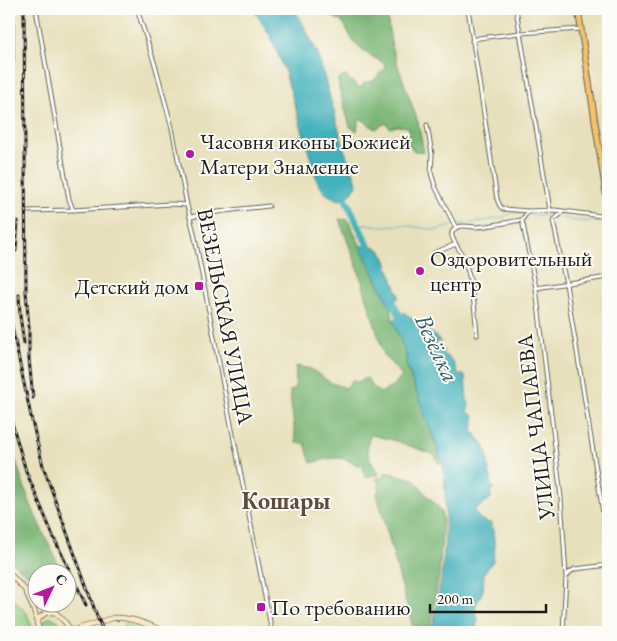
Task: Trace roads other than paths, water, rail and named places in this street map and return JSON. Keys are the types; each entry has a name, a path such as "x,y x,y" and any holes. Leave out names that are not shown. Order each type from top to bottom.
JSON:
{"main road":[{"path":"578,9 608,207"},
{"path":"9,574 26,591 33,605 39,632"},
{"path":"38,621 44,614"},
{"path":"57,614 65,621 71,632 118,618 129,619 167,632"}],"street":[{"path":"36,9 69,199 73,210"},
{"name":"ВЕЗЕЛЬСКАЯ УЛИЦА","path":"137,9 156,68 172,128 272,632"},
{"path":"468,9 497,199 500,206 503,209 550,210 608,216"},
{"path":"516,9 550,210"},
{"path":"472,41 479,38 520,33 581,30"},
{"path":"426,125 432,154 431,173 433,180 456,228"},
{"path":"26,211 171,204 187,205"},
{"path":"190,218 204,214 269,206"},
{"path":"476,335 474,302 466,265 452,238 452,234 460,226 493,226 522,220 528,211"},
{"path":"562,211 553,220 566,284 605,525 608,528"},
{"name":"УЛИЦА ЧАПАЕВА","path":"522,220 536,288 561,497 566,561 564,632"},
{"path":"434,253 456,244"},
{"path":"536,288 608,277"},
{"path":"566,561 575,569"},
{"path":"566,577 575,569 608,565"}],"water":[{"path":"253,9 294,9 318,54 345,152 357,185 348,196 340,200 326,193 317,180 284,69 270,35"},
{"path":"360,246 375,247 383,253 399,296 391,308"},
{"path":"405,313 441,342 437,341 436,344 445,351 442,351 442,353 452,360 459,375 465,376 467,401 469,402 468,412 474,416 472,430 483,443 487,454 491,484 494,489 490,490 491,498 475,510 482,520 492,523 495,547 493,561 484,573 483,591 475,609 478,619 477,632 432,632 444,551 445,506 443,464 406,364 406,354 393,321 399,314"}],"waterway":[{"name":"Везёлка","path":"341,189 372,254"},
{"path":"457,225 490,220 514,212 556,217"},
{"path":"560,217 575,221 599,222"},
{"path":"357,224 379,226 402,225 436,230 453,226"},
{"name":"Везёлка","path":"390,296 403,323"}],"railway":[{"path":"13,9 13,61"},
{"path":"24,9 26,292 33,398"},
{"path":"9,53 9,236 12,327 43,466 104,632"},
{"path":"16,251 18,221"},
{"path":"19,295 24,343"},
{"path":"9,413 26,471 54,538 86,605"}],"place":[{"name":"Часовня иконы Божией Матери Знамение","path":"190,154"},
{"name":"Оздоровительный центр","path":"420,271"},
{"name":"Детский дом","path":"199,286"},
{"name":"По требованию","path":"261,607"}],"district":[{"name":"Кошары","path":"286,501"}]}
